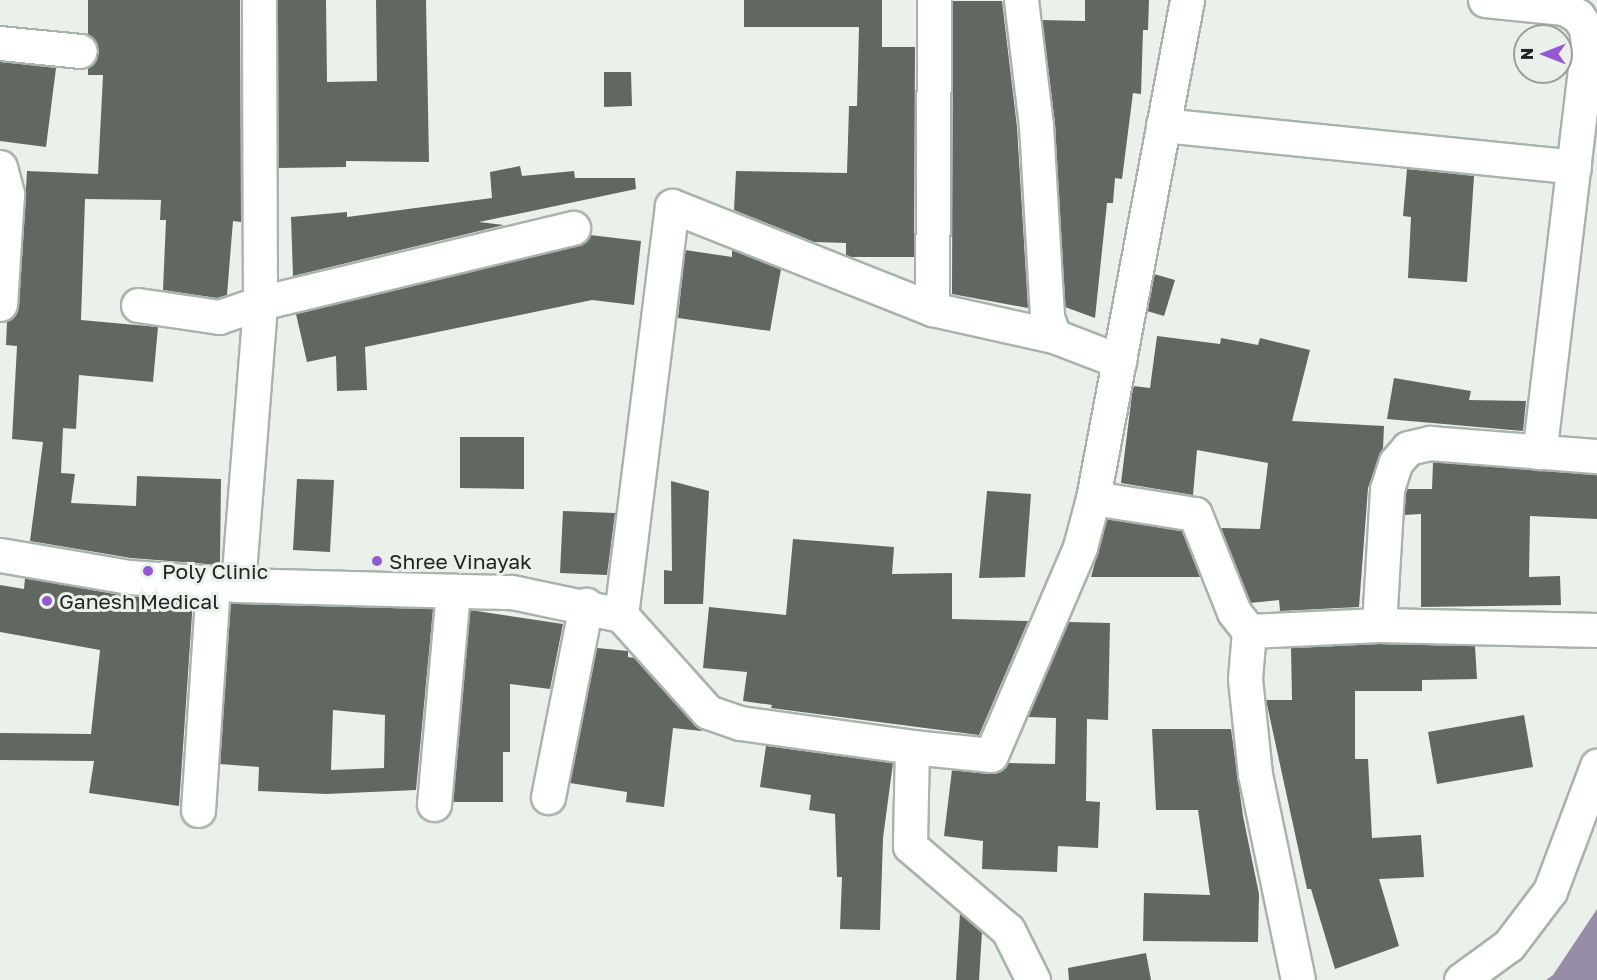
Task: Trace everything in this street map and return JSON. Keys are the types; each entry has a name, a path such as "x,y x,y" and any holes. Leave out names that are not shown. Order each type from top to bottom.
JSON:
{"street":[{"path":"198,810 260,303 259,0"},
{"path":"932,309 934,0"},
{"path":"1021,0 1036,125 1047,318 1054,336"},
{"path":"0,555 129,577 226,584 512,592 586,605 621,615 708,712 740,723 912,747 991,755 1080,547 1093,498 1187,0"},
{"path":"1485,0 1564,8 1578,16 1586,28 1588,44 1539,452"},
{"path":"0,43 80,51"},
{"path":"1163,125 1574,166"},
{"path":"0,167 7,194 0,304"},
{"path":"621,615 672,206 932,309 1054,336 1119,361"},
{"path":"138,305 219,317 260,303 573,228"},
{"path":"1379,625 1387,489 1396,462 1408,448 1430,444 1597,456"},
{"path":"1093,498 1195,514 1234,612 1250,631 1245,672 1255,774 1298,980"},
{"path":"434,804 453,591"},
{"path":"548,797 586,605"},
{"path":"1250,631 1379,625 1597,630"},
{"path":"912,747 910,846 1008,930 1033,980"},
{"path":"1461,980 1509,945 1551,891 1597,766"}],"shaded area":[{"path":"1597,909 1597,980 1546,980 1553,975"}],"building":[{"path":"88,0 240,0 241,222 233,221 227,295 217,298 163,290 166,220 160,220 161,200 85,199 81,320 158,327 153,382 79,375 76,429 63,428 61,473 75,474 71,503 136,506 137,476 221,479 220,565 131,558 30,541 43,442 12,439 17,346 6,345 7,321 19,305 27,171 98,174 103,75 88,75 88,68 99,52 97,43 88,35"},
{"path":"278,0 326,0 327,82 377,81 376,0 426,0 429,162 346,161 346,167 278,168"},
{"path":"744,0 882,0 882,47 915,47 914,257 851,257 846,255 846,243 814,242 734,210 736,171 847,173 849,106 857,106 859,27 744,27"},
{"path":"1085,0 1149,0 1148,30 1143,30 1141,94 1133,93 1122,179 1115,178 1113,203 1107,203 1095,318 1065,307 1055,124 1042,20 1085,21"},
{"path":"953,1 1002,1 1017,127 1028,308 952,294"},
{"path":"0,62 56,68 46,147 0,141"},
{"path":"604,72 631,72 632,106 604,107"},
{"path":"520,166 522,176 574,171 575,178 635,178 636,189 479,222 504,225 293,276 291,217 347,212 347,217 492,198 490,172"},
{"path":"1407,169 1474,176 1467,282 1408,278 1411,217 1403,216"},
{"path":"590,235 641,241 634,305 592,300 365,347 367,390 337,391 336,356 307,362 296,314 577,246"},
{"path":"685,250 732,257 732,250 781,269 770,331 678,318"},
{"path":"1154,274 1175,280 1164,316 1147,311"},
{"path":"1157,336 1220,344 1221,338 1258,345 1260,338 1310,350 1292,421 1384,426 1383,448 1368,488 1359,607 1280,611 1279,600 1250,603 1221,528 1260,529 1268,463 1197,450 1193,495 1121,483 1133,386 1150,388"},
{"path":"1394,378 1471,391 1469,400 1526,401 1523,431 1387,419"},
{"path":"460,437 524,437 524,489 460,488"},
{"path":"1433,462 1597,474 1597,519 1530,516 1529,577 1560,576 1561,605 1421,607 1421,514 1404,515 1407,489 1432,489"},
{"path":"297,479 334,480 330,552 293,550"},
{"path":"671,481 709,491 703,604 664,604 664,570 672,571"},
{"path":"987,491 1031,494 1025,577 979,578"},
{"path":"563,511 615,513 607,575 560,573"},
{"path":"1107,519 1182,531 1200,577 1091,577"},
{"path":"793,539 894,547 892,574 952,573 952,619 1028,621 979,735 771,708 772,705 743,701 747,672 703,668 709,607 786,615"},
{"path":"25,578 126,596 193,600 179,806 89,793 94,761 0,760 0,733 91,734 100,650 0,632 0,585 24,589"},
{"path":"230,603 433,609 416,790 326,794 258,791 259,767 220,764","holes":["333,710 385,715 384,768 331,770"]},
{"path":"470,610 563,624 550,689 510,684 510,752 503,752 503,802 453,802"},
{"path":"1068,622 1110,623 1108,720 1087,719 1086,801 1100,802 1098,848 1058,846 1057,872 982,869 983,841 944,836 952,770 989,774 1000,771 1008,763 1055,764 1056,718 1028,717"},
{"path":"1379,644 1475,646 1477,679 1422,680 1422,691 1355,691 1355,759 1368,759 1372,838 1421,835 1424,877 1379,879 1399,946 1335,969 1311,889 1307,889 1266,700 1292,700 1291,648"},
{"path":"597,648 628,651 628,657 635,658 702,731 673,728 664,807 626,802 627,792 570,783"},
{"path":"1524,715 1533,767 1437,784 1428,732"},
{"path":"1152,729 1231,729 1243,816 1259,894 1258,942 1143,941 1144,893 1210,895 1198,810 1156,810"},
{"path":"766,746 893,763 883,838 880,930 840,929 842,877 837,877 835,814 809,810 811,795 760,787"},
{"path":"960,913 982,932 979,980 956,980"},
{"path":"1146,953 1151,980 1069,980 1068,968"}],"place":[{"name":"Shree Vinayak","path":"377,561"},
{"name":"Poly Clinic","path":"148,571"},
{"name":"Ganesh Medical","path":"47,601"}]}
